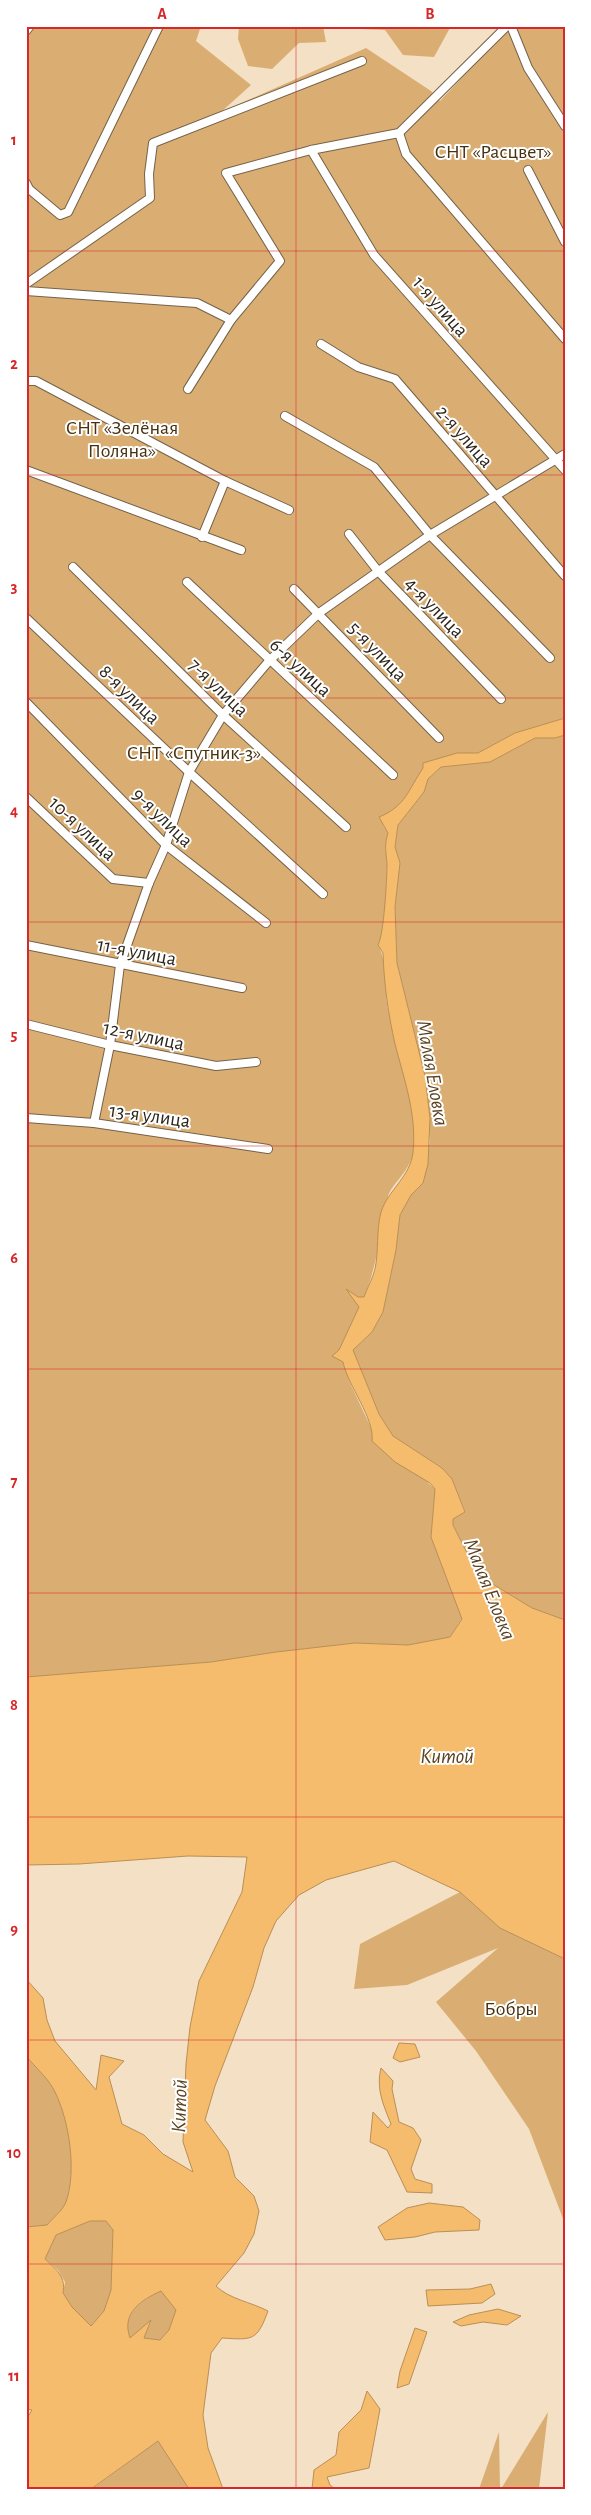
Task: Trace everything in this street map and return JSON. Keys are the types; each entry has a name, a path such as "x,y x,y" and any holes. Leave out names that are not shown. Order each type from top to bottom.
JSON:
{"street":[{"path":"26,31 30,26"},
{"path":"26,183 29,189 60,215 68,212 159,26"},
{"path":"188,389 231,320 280,261 226,173 311,150 399,133 507,26"},
{"path":"511,26 528,68 565,126"},
{"path":"26,284 150,198 149,174 153,143 362,61"},
{"path":"399,133 406,154 565,338"},
{"name":"1-я улица","path":"311,150 374,255 565,470"},
{"path":"528,170 565,242"},
{"path":"26,291 197,302 231,320"},
{"name":"2-я улица","path":"321,344 358,368 394,379 565,576"},
{"path":"26,380 36,380 225,481 289,510"},
{"path":"285,416 374,467 430,534 550,658"},
{"path":"94,1124 110,1045 120,965 149,884 166,845 189,772 223,715 269,661 318,613 430,534 565,454"},
{"path":"26,470 241,550"},
{"path":"202,537 225,481"},
{"name":"4-я улица","path":"349,534 378,571 501,699"},
{"name":"7-я улица","path":"73,567 223,715 346,827"},
{"name":"6-я улица","path":"187,582 393,776"},
{"name":"5-я улица","path":"294,588 439,738"},
{"name":"8-я улица","path":"26,618 189,772 323,894"},
{"name":"9-я улица","path":"26,702 166,845 266,923"},
{"name":"10-я улица","path":"26,797 113,879 149,884"},
{"name":"11-я улица","path":"26,946 242,988"},
{"name":"12-я улица","path":"26,1024 110,1045 216,1066 256,1062"},
{"name":"13-я улица","path":"26,1118 94,1124 268,1148"}],"green space":[{"path":"26,26 201,26 196,41 251,85 221,112 366,48 431,91 440,101 510,26 565,26 565,718 515,733 478,753 463,755 423,768 406,799 391,812 383,825 388,833 386,845 387,882 384,918 378,945 385,967 388,1009 411,1103 415,1140 411,1162 389,1193 376,1260 364,1297 358,1297 347,1290 359,1307 339,1351 351,1385 373,1432 435,1489 431,1537 462,1618 450,1637 408,1645 355,1643 211,1662 26,1677"},
{"path":"239,26 323,26 326,42 299,43 272,69 248,66 238,39"},
{"path":"358,26 451,26 434,57 403,55 385,30 361,29"},
{"path":"565,735 565,1620 532,1608 478,1575 453,1525 453,1519 465,1511 452,1479 442,1468 393,1436 379,1414 353,1350 372,1332 383,1312 396,1250 400,1215 411,1195 423,1183 430,1141 425,1076 397,963 395,907 400,863 395,847 398,825 424,792 428,779 441,767 490,762 535,738 555,738"},
{"name":"Бобры","path":"460,1892 500,1928 565,1959 565,2224 529,2129 476,2051 436,2002 498,1948 407,1985 354,1989 360,1944"},
{"path":"26,2056 49,2082 60,2103 68,2131 71,2176 66,2202 47,2225 26,2227"},
{"path":"90,2221 106,2221 113,2230 111,2290 104,2311 91,2326 72,2307 63,2293 65,2282 58,2270 45,2259 56,2235"},
{"path":"161,2290 177,2310 169,2330 160,2340 143,2338 151,2322 130,2339 128,2322 131,2315 146,2299"},
{"path":"548,2412 539,2489 501,2489"},
{"path":"499,2432 500,2489 479,2489"},
{"path":"158,2441 189,2489 91,2489 96,2486"}],"water":[{"name":"Китой","path":"565,718 565,735 555,738 535,738 490,762 441,767 428,779 424,792 398,825 395,847 400,863 395,907 397,963 425,1076 430,1118 428,1164 423,1183 411,1195 400,1215 396,1250 383,1312 372,1332 353,1350 379,1414 393,1436 442,1468 452,1479 465,1512 453,1519 453,1525 478,1575 532,1608 565,1620 565,1959 500,1928 460,1892 394,1861 326,1880 299,1895 276,1921 264,1948 253,1987 215,2086 205,2120 228,2151 235,2177 254,2196 259,2211 254,2234 244,2253 216,2286 234,2297 268,2311 257,2333 241,2339 222,2338 211,2353 203,2415 208,2448 223,2489 189,2489 158,2441 91,2489 26,2489 26,2420 32,2410 26,2409 26,2227 47,2225 62,2208 66,2202 69,2190 71,2161 68,2131 60,2103 49,2082 26,2056 26,1979 43,1998 47,2020 55,2041 96,2090 101,2055 124,2061 109,2077 122,2124 144,2135 163,2154 193,2172 183,2142 186,2064 190,2027 199,1981 242,1892 247,1857 188,1856 79,1864 26,1865 26,1677 211,1662 355,1643 408,1645 450,1637 462,1619 431,1537 435,1489 430,1483 395,1462 372,1441 369,1423 343,1362 332,1356 339,1350 359,1307 346,1289 358,1297 364,1297 375,1269 381,1212 384,1204 404,1176 413,1152 414,1138 411,1111 390,1021 383,953 378,945 385,906 386,845 388,833 379,817 395,808 406,797 423,768 423,763 457,753 478,753 515,733","holes":["90,2221 106,2221 113,2230 111,2290 104,2311 91,2326 72,2307 63,2293 64,2287 60,2274 45,2259 56,2235","161,2291 176,2310 169,2330 160,2340 144,2338 151,2320 130,2338 128,2321 135,2308 146,2299"]},
{"path":"399,2043 415,2044 420,2057 400,2062 393,2058"},
{"path":"381,2068 393,2081 392,2089 399,2122 413,2128 421,2140 411,2169 415,2179 432,2184 432,2193 407,2192 387,2150 370,2142 373,2112 388,2128 391,2124 380,2090"},
{"path":"429,2203 463,2207 480,2220 479,2230 435,2232 415,2237 385,2240 378,2227 407,2208"},
{"path":"491,2284 495,2294 482,2303 428,2306 426,2290 470,2289"},
{"path":"498,2309 521,2316 507,2325 483,2322 461,2326 453,2322 469,2315"},
{"path":"415,2328 427,2332 409,2384 397,2388 400,2371"},
{"path":"367,2391 380,2409 369,2468 327,2477 330,2485 335,2489 312,2489 314,2470 336,2455 339,2432 361,2410"}],"park label":[{"name":"СНТ «Расцвет»","path":"493,151"},
{"name":"СНТ «Зелёная Поляна»","path":"122,438"},
{"name":"СНТ «Спутник-3»","path":"194,752"}],"water label":[{"name":"Малая Еловка","path":"433,1073"},
{"name":"Малая Еловка","path":"490,1589"}]}
